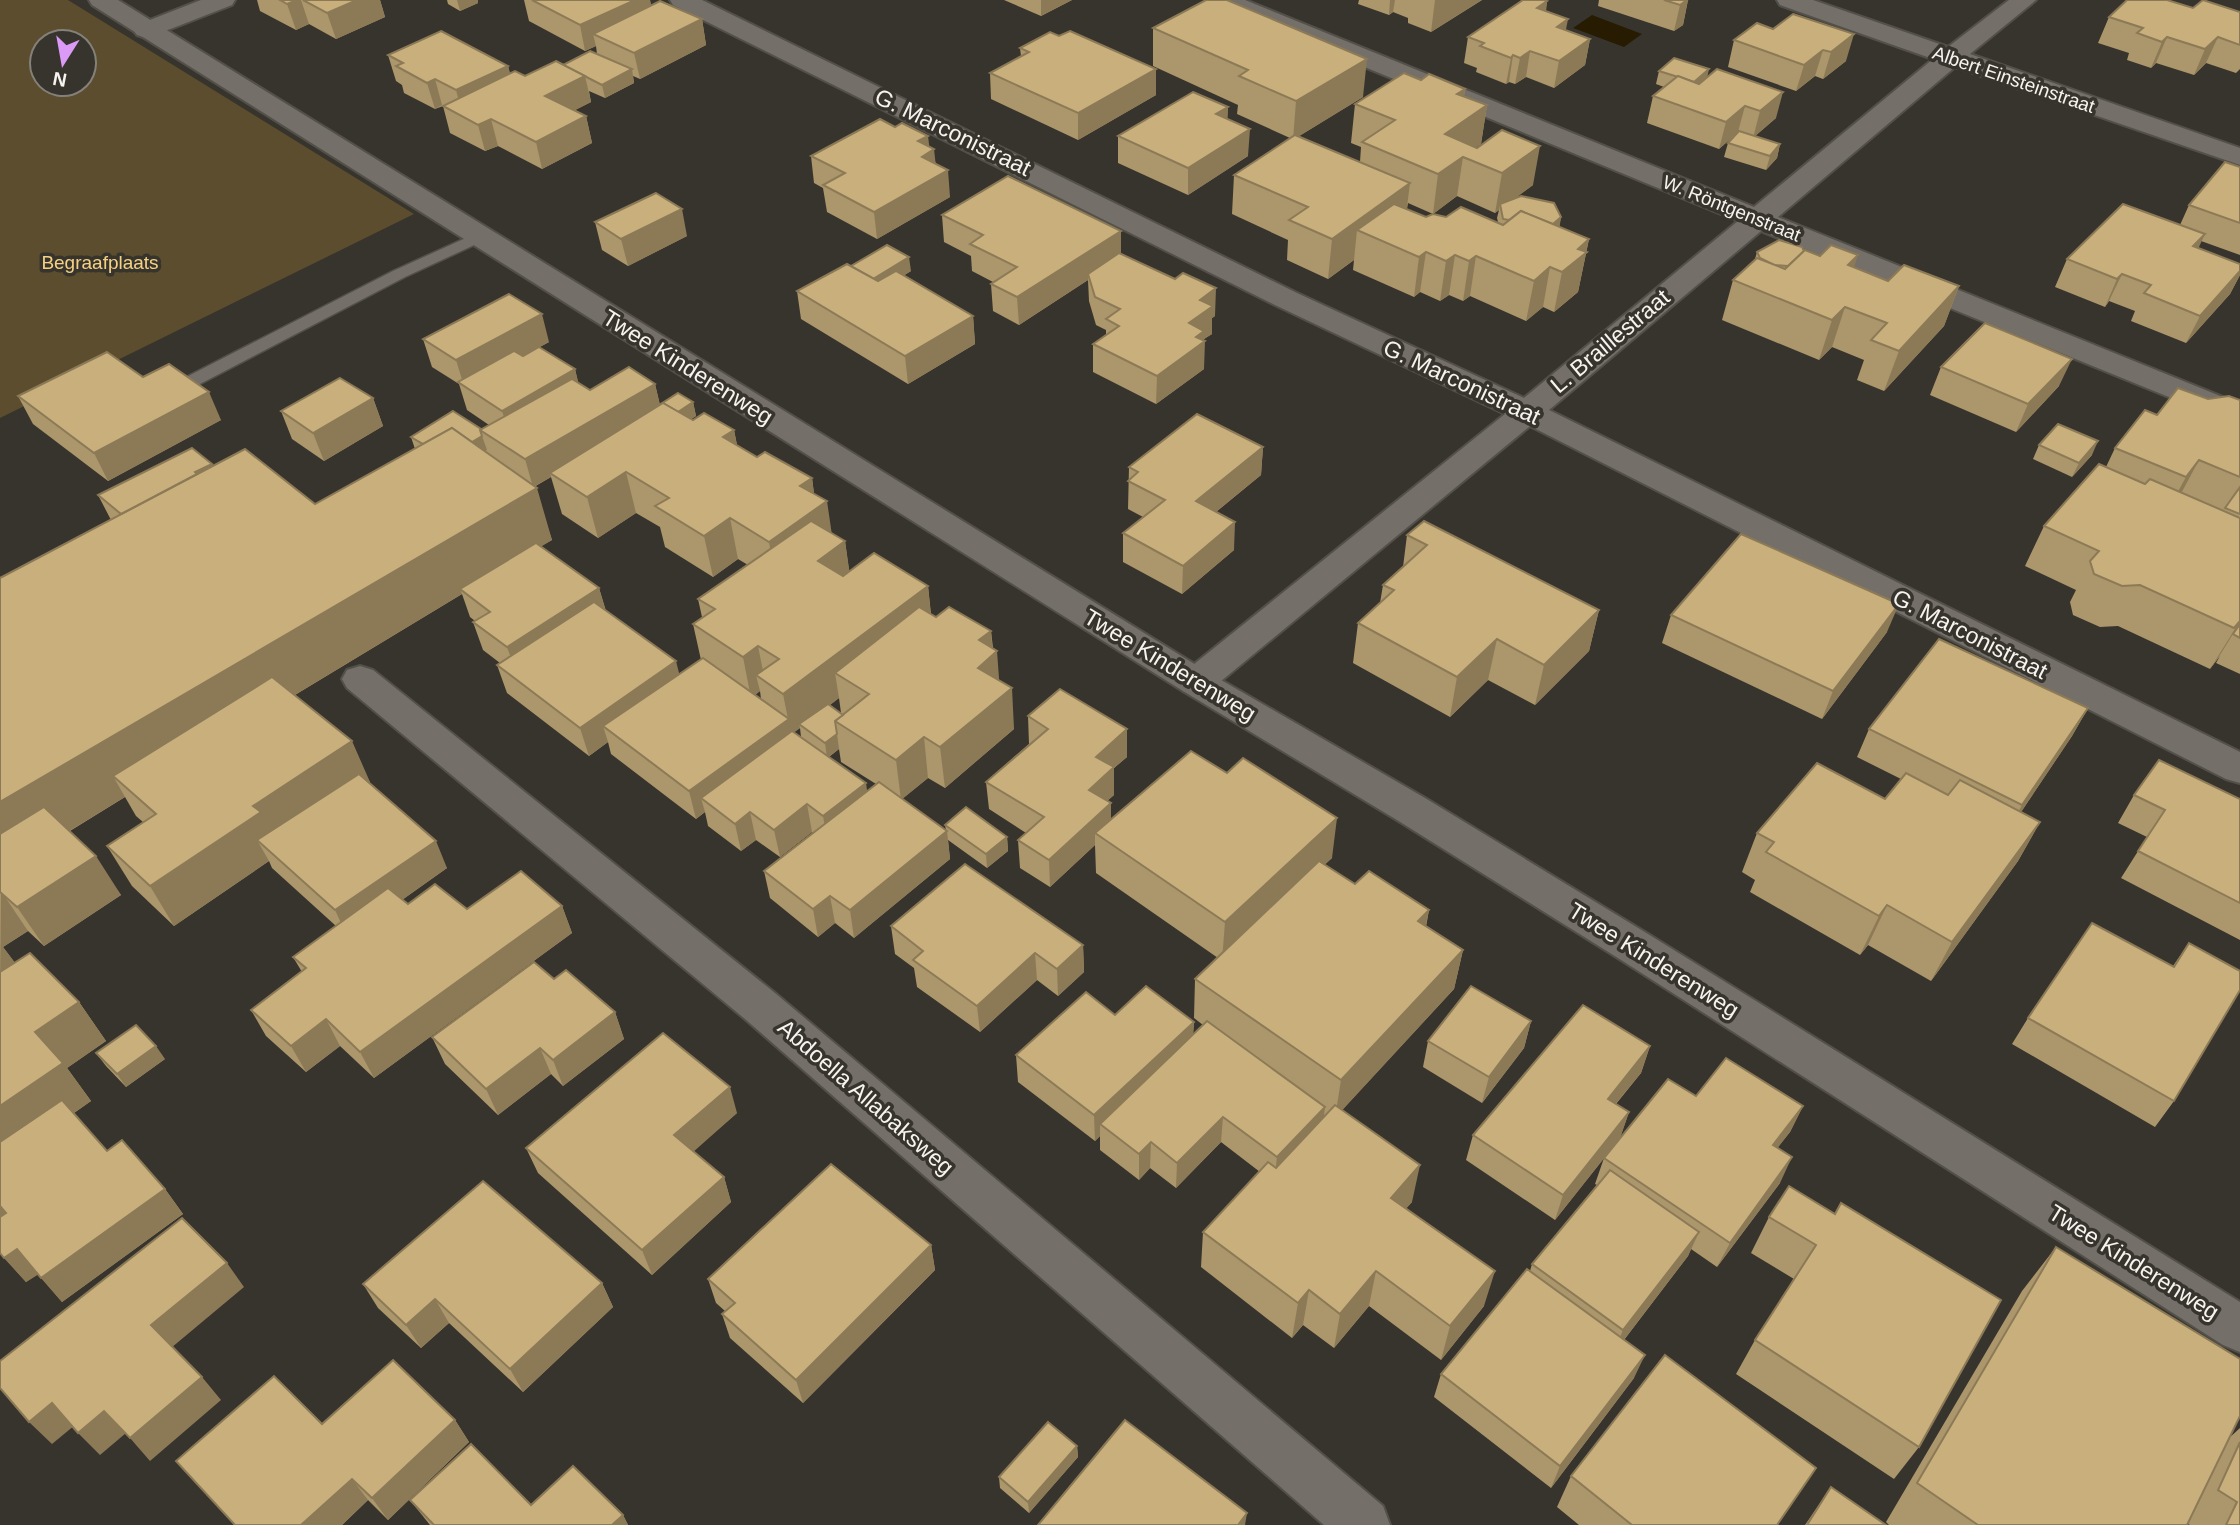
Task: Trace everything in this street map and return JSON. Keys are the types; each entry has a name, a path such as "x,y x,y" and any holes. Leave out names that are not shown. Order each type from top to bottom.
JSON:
{"street":[{"name":"Twee Kinderenweg","path":"101,0 1196,682 1411,809 1633,946 2240,1329"},
{"path":"146,30 223,0"},
{"name":"G. Marconistraat","path":"682,0 1286,299 1527,412 2240,768"},
{"name":"W. Röntgenstraat","path":"1223,0 1757,219 1990,311 2240,416"},
{"name":"Albert Einsteinstraat","path":"1789,0 2240,158"},
{"name":"L. Braillestraat","path":"1196,682 1527,412 1951,57 2024,0"},
{"name":"Abdoella Allabaksweg","path":"360,679 760,1006 1364,1525"}],"lane":[{"path":"152,402 399,274 479,237"}],"green space":[{"name":"Begraafplaats","path":"0,0 68,0 414,214 0,418"}],"shaded area":[{"path":"1592,15 1642,34 1624,47 1573,28"}],"building":[{"path":"280,0 297,0 287,4"},
{"path":"303,0 357,0 327,13"},
{"path":"532,0 635,0 580,25"},
{"path":"1206,0 1227,0 1367,59 1296,101 1239,76 1248,70 1153,28"},
{"path":"1523,0 1547,1 1537,8 1568,19 1557,27 1590,39 1559,61 1530,51 1520,58 1513,55 1511,58 1480,46 1484,43 1468,37"},
{"path":"1664,0 1687,0 1680,5"},
{"path":"2127,0 2167,0 2193,8 2203,0 2240,12 2240,45 2218,37 2205,49 2167,37 2162,42 2137,33 2143,28 2109,17"},
{"path":"660,1 702,19 634,53 593,34"},
{"path":"1793,14 1854,34 1831,52 1823,50 1804,65 1734,40 1757,23 1773,29"},
{"path":"441,31 508,66 456,90 435,79 427,83 396,66 403,63 388,55"},
{"path":"1070,31 1156,69 1078,113 990,73 1029,52 1020,48 1050,32 1059,36"},
{"path":"590,51 632,69 602,85 563,65"},
{"path":"1674,58 1709,69 1694,82 1659,71"},
{"path":"556,61 585,76 545,96 586,116 536,142 491,119 478,125 443,106 515,71 525,76"},
{"path":"1717,69 1783,92 1760,111 1745,106 1726,122 1653,96 1678,76 1699,84"},
{"path":"1404,73 1421,80 1429,74 1465,89 1457,94 1487,105 1445,134 1477,148 1502,130 1540,146 1502,173 1463,157 1438,174 1362,142 1395,120 1355,104"},
{"path":"1193,92 1228,107 1216,114 1250,129 1188,168 1118,136"},
{"path":"880,119 895,127 902,123 928,136 918,141 934,149 922,157 948,170 874,212 823,185 845,173 811,156"},
{"path":"1739,131 1780,144 1770,156 1728,143"},
{"path":"1295,135 1410,183 1332,239 1289,220 1308,207 1234,175"},
{"path":"2225,162 2240,167 2240,223 2189,205"},
{"path":"1008,176 1121,231 1017,297 991,284 1017,267 970,244 983,235 942,215"},
{"path":"656,193 682,209 621,239 595,222"},
{"path":"1521,196 1554,203 1561,217 1553,224 1521,211 1509,220 1503,219 1500,204"},
{"path":"1394,204 1426,217 1433,214 1446,217 1461,207 1503,225 1521,211 1589,239 1578,249 1587,252 1562,272 1550,267 1534,281 1476,256 1469,261 1455,255 1446,261 1426,252 1419,257 1357,230"},
{"path":"2123,204 2205,234 2193,246 2240,264 2240,271 2200,316 2144,293 2151,285 2122,274 2117,279 2067,259"},
{"path":"1779,240 1802,247 1804,251 1788,266 1774,265 1760,258 1757,252"},
{"path":"887,245 909,257 873,279 851,266"},
{"path":"1831,245 1858,255 1848,265 1888,281 1904,265 1959,286 1899,351 1871,340 1887,323 1845,307 1832,320 1733,280 1757,258 1785,269 1805,250 1820,256"},
{"path":"1119,253 1175,279 1183,273 1216,288 1200,300 1213,306 1189,323 1204,331 1196,337 1205,341 1157,376 1093,344 1119,326 1106,319 1120,309 1095,297 1088,274"},
{"path":"847,264 878,281 896,271 973,316 905,356 797,291"},
{"path":"509,294 542,314 456,360 423,339"},
{"path":"1985,323 2072,359 2028,404 1941,367"},
{"path":"539,347 575,369 502,411 458,382 514,351 523,356"},
{"path":"107,352 143,377 169,364 209,392 94,453 18,396"},
{"path":"629,367 655,384 525,459 480,430 572,379 590,390"},
{"path":"340,378 373,398 313,433 281,411"},
{"path":"2178,388 2208,399 2229,396 2240,400 2240,477 2199,460 2186,477 2115,448 2145,410 2157,415"},
{"path":"678,393 693,402 678,412 663,403 656,407"},
{"path":"663,403 693,420 704,413 734,430 723,437 757,457 765,452 812,478 800,486 827,501 769,542 730,518 704,536 655,506 669,498 626,472 587,497 550,473"},
{"path":"453,411 481,429 482,436 472,442 452,428 423,444 411,437"},
{"path":"1197,414 1263,447 1196,501 1235,522 1183,566 1123,533 1165,500 1128,481 1138,472 1129,467"},
{"path":"2058,424 2098,441 2079,463 2039,445"},
{"path":"452,428 537,488 0,802 0,578 245,449 315,504"},
{"path":"192,448 212,464 121,514 98,495"},
{"path":"2099,464 2145,484 2150,479 2240,518 2240,621 2234,628 2140,585 2122,586 2094,574 2090,561 2099,551 2044,526"},
{"path":"2240,487 2240,514 2225,508"},
{"path":"811,521 845,541 818,561 843,576 874,553 928,586 783,694 756,675 779,659 758,646 743,657 693,624 715,609 698,599"},
{"path":"1424,521 1599,610 1544,665 1497,639 1457,677 1358,623 1394,590 1383,585 1427,545 1407,535"},
{"path":"1741,534 1899,604 1833,691 1671,615"},
{"path":"536,543 599,588 507,647 473,622 490,612 460,589"},
{"path":"594,602 676,661 580,728 497,665"},
{"path":"919,607 936,617 949,607 991,631 979,640 997,651 978,668 1012,688 940,747 924,737 896,760 835,721 869,694 835,673"},
{"path":"2240,624 2240,638 2233,634"},
{"path":"1939,639 2088,708 2022,805 1869,729"},
{"path":"703,658 789,719 689,791 603,726"},
{"path":"272,677 352,741 253,806 261,812 150,886 107,846 156,814 113,776"},
{"path":"1060,689 1127,729 1096,757 1114,767 1089,790 1111,803 1049,860 1018,840 1044,817 986,782 1048,729 1028,716"},
{"path":"828,704 843,715 835,721 837,734 825,743 799,724"},
{"path":"792,731 866,783 823,816 807,804 774,830 750,812 735,824 701,798"},
{"path":"1191,751 1227,773 1243,758 1337,818 1225,922 1095,833"},
{"path":"2159,760 2240,799 2240,903 2138,851 2165,810 2134,795"},
{"path":"1817,763 1885,799 1906,773 1948,795 1960,780 2040,822 1952,942 1887,905 1879,916 1766,852 1774,842 1757,833"},
{"path":"359,774 436,841 335,910 257,840"},
{"path":"879,782 947,831 850,910 830,896 813,909 764,871"},
{"path":"44,807 96,856 17,907 0,892 0,834"},
{"path":"966,807 1007,837 986,854 945,825"},
{"path":"1319,861 1355,884 1369,871 1429,910 1418,921 1463,950 1341,1080 1195,979"},
{"path":"965,864 1083,945 1057,969 1035,953 977,1006 913,960 923,951 891,926"},
{"path":"521,871 562,906 360,1052 326,1019 291,1046 251,1010 306,968 293,957 388,888 408,904 435,884 467,909"},
{"path":"2092,923 2174,967 2189,943 2240,971 2240,990 2174,1101 2028,1018"},
{"path":"30,953 79,1002 35,1032 63,1063 0,1106 0,972"},
{"path":"534,962 554,979 566,970 615,1012 553,1060 540,1048 486,1089 432,1037"},
{"path":"1146,986 1194,1022 1094,1115 1016,1055 1086,992 1115,1015"},
{"path":"1471,986 1531,1021 1489,1077 1428,1041"},
{"path":"1583,1005 1650,1046 1608,1099 1629,1112 1563,1195 1473,1135"},
{"path":"1207,1021 1325,1107 1277,1157 1223,1117 1177,1163 1151,1142 1139,1154 1100,1124"},
{"path":"136,1025 156,1046 117,1074 96,1053"},
{"path":"663,1033 730,1087 674,1135 724,1177 642,1250 526,1148"},
{"path":"1726,1058 1803,1106 1773,1145 1792,1157 1730,1243 1604,1158 1668,1079 1696,1096"},
{"path":"62,1100 107,1151 122,1140 165,1189 41,1278 17,1249 4,1258 0,1253 0,1217 6,1213 0,1206 0,1142"},
{"path":"1335,1105 1420,1165 1391,1198 1495,1271 1450,1326 1376,1271 1340,1314 1309,1290 1298,1303 1203,1232 1268,1162 1276,1168"},
{"path":"831,1164 931,1245 796,1380 722,1314 735,1303 708,1279"},
{"path":"1610,1170 1699,1232 1623,1330 1532,1264"},
{"path":"483,1181 602,1283 510,1369 435,1299 406,1325 363,1284"},
{"path":"1789,1186 1835,1214 1841,1203 2001,1300 1919,1447 1755,1340 1816,1245 1769,1217"},
{"path":"182,1218 227,1263 151,1325 202,1377 130,1438 104,1411 78,1433 52,1403 29,1422 0,1388 0,1361"},
{"path":"2056,1247 2240,1359 2240,1416 2187,1525 1978,1525 1917,1483"},
{"path":"1527,1269 1645,1355 1560,1466 1441,1374"},
{"path":"1665,1355 1816,1468 1777,1525 1632,1525 1571,1476"},
{"path":"393,1360 455,1420 372,1498 352,1479 301,1525 235,1525 176,1461 274,1376 322,1424"},
{"path":"1125,1420 1247,1513 1238,1525 1038,1525"},
{"path":"1048,1422 1077,1446 1028,1502 999,1477"},
{"path":"2240,1442 2240,1525 2226,1525 2237,1502 2218,1490"},
{"path":"471,1444 531,1505 573,1466 623,1515 612,1525 434,1525 410,1500"},
{"path":"1831,1487 1886,1525 1807,1525"}]}
